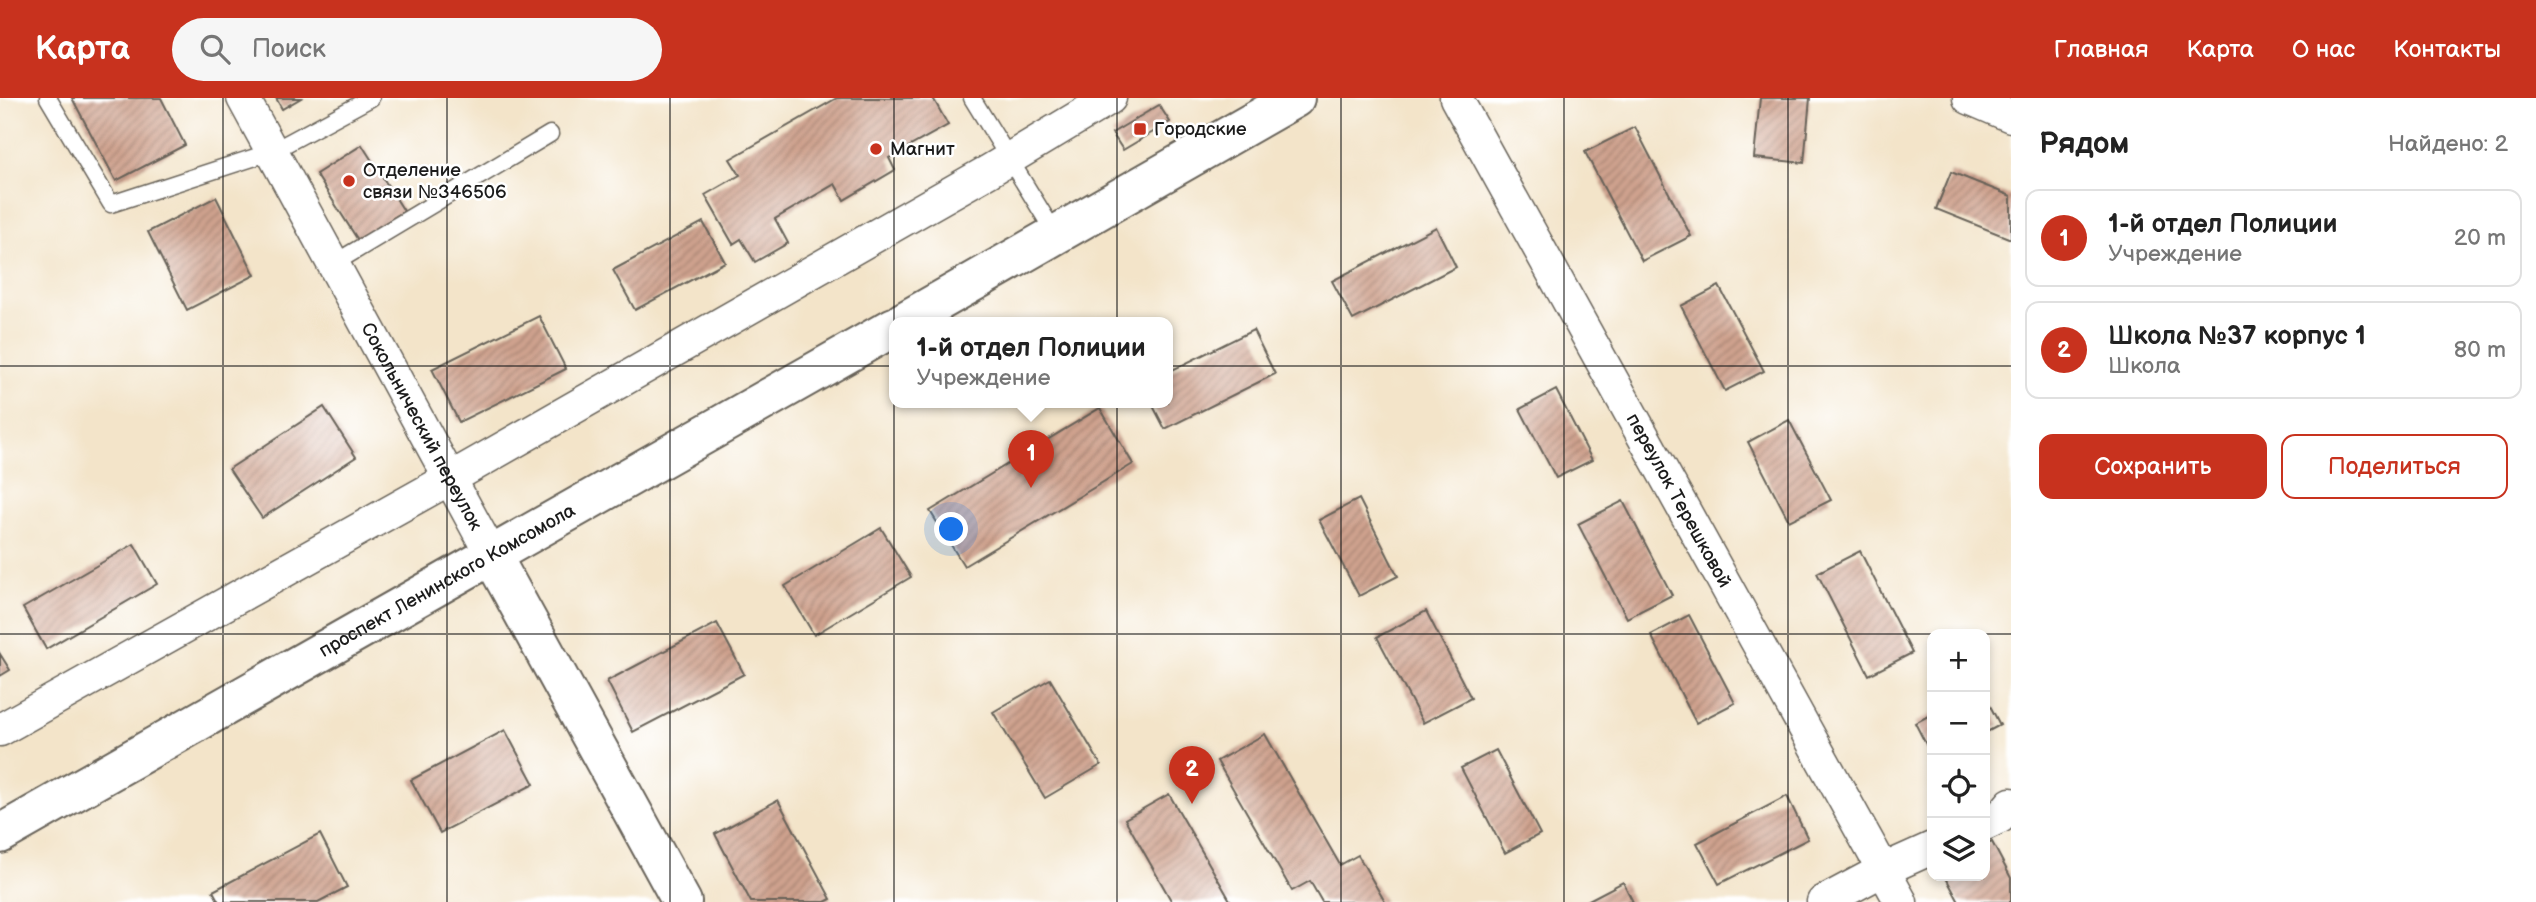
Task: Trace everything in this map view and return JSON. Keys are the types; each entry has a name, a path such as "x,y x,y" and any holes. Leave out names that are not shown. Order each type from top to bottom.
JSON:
{"main road":[{"path":"912,317 1295,98"},
{"name":"проспект Ленинского Комсомола","path":"0,834 889,330"},
{"name":"Сокольнический переулок","path":"492,556 682,902"}],"street":[{"name":"Сокольнический переулок","path":"243,98 492,556"},
{"path":"0,730 449,479 1010,159 1110,98"},
{"name":"переулок Терешковой","path":"1456,98 1901,902"},
{"path":"1969,98 2011,116"},
{"path":"1990,822 2000,817 2011,804"},
{"path":"1824,902 1882,870 1927,850"}],"lane":[{"path":"48,98 111,204 271,152 371,98"},
{"path":"972,98 1056,235"},
{"path":"332,264 550,134"}],"building":[{"path":"72,98 161,98 185,145 116,181"},
{"path":"276,98 301,98 282,109"},
{"path":"837,98 933,98 948,125 889,158 895,170 844,200 835,184 775,219 788,243 755,262 741,239 733,244 705,195 740,175 730,159"},
{"path":"1760,98 1810,98 1804,163 1754,158"},
{"path":"1159,105 1170,122 1123,150 1112,133"},
{"path":"1635,127 1691,236 1642,261 1585,152"},
{"path":"362,145 404,211 358,240 316,174"},
{"path":"1951,172 2011,196 2011,239 1936,209"},
{"path":"216,197 255,275 187,310 148,232"},
{"path":"703,222 725,262 635,310 613,270"},
{"path":"1436,227 1456,267 1353,320 1332,281"},
{"path":"1719,286 1764,371 1725,391 1681,306"},
{"path":"539,316 566,369 459,422 432,369"},
{"path":"1253,330 1275,374 1165,429 1154,408 1173,408 1173,370"},
{"path":"1556,390 1592,460 1556,478 1520,409"},
{"path":"324,407 356,457 262,518 229,469"},
{"path":"1100,408 1133,464 964,566 930,511"},
{"path":"1789,420 1831,500 1789,521 1748,442"},
{"path":"1359,499 1398,576 1359,596 1319,520"},
{"path":"1623,501 1672,595 1627,618 1578,524"},
{"path":"881,528 911,577 814,635 785,586"},
{"path":"134,544 157,584 46,649 23,608"},
{"path":"1860,551 1912,653 1869,675 1817,573"},
{"path":"1426,611 1471,698 1423,723 1377,637"},
{"path":"1689,615 1735,703 1696,723 1651,635"},
{"path":"717,623 744,674 633,732 607,681"},
{"path":"0,654 10,670 0,676"},
{"path":"1050,679 1101,765 1045,798 993,712"},
{"path":"1990,706 2000,725 1990,730"},
{"path":"1927,717 1927,746 1915,723"},
{"path":"505,730 534,784 440,833 411,780"},
{"path":"1265,734 1340,865 1358,855 1385,902 1322,902 1310,881 1292,891 1217,761"},
{"path":"1496,750 1540,834 1505,853 1461,768"},
{"path":"1169,794 1231,902 1172,902 1125,819"},
{"path":"1787,796 1808,839 1719,884 1697,843"},
{"path":"778,800 831,899 825,902 751,902 715,834"},
{"path":"320,834 347,887 318,902 219,902 213,891"},
{"path":"1992,842 2011,878 2011,902 1959,902 1948,881 1990,881"},
{"path":"1623,882 1633,902 1585,902"}],"place":[{"name":"Городские","path":"1140,129"},
{"name":"Магнит","path":"876,149"},
{"name":"Отделение связи №346506","path":"349,181"},
{"name":"1-й отдел Полиции","path":"1031,488"},
{"name":"Школа №37 корпус 1","path":"1192,804"}]}
